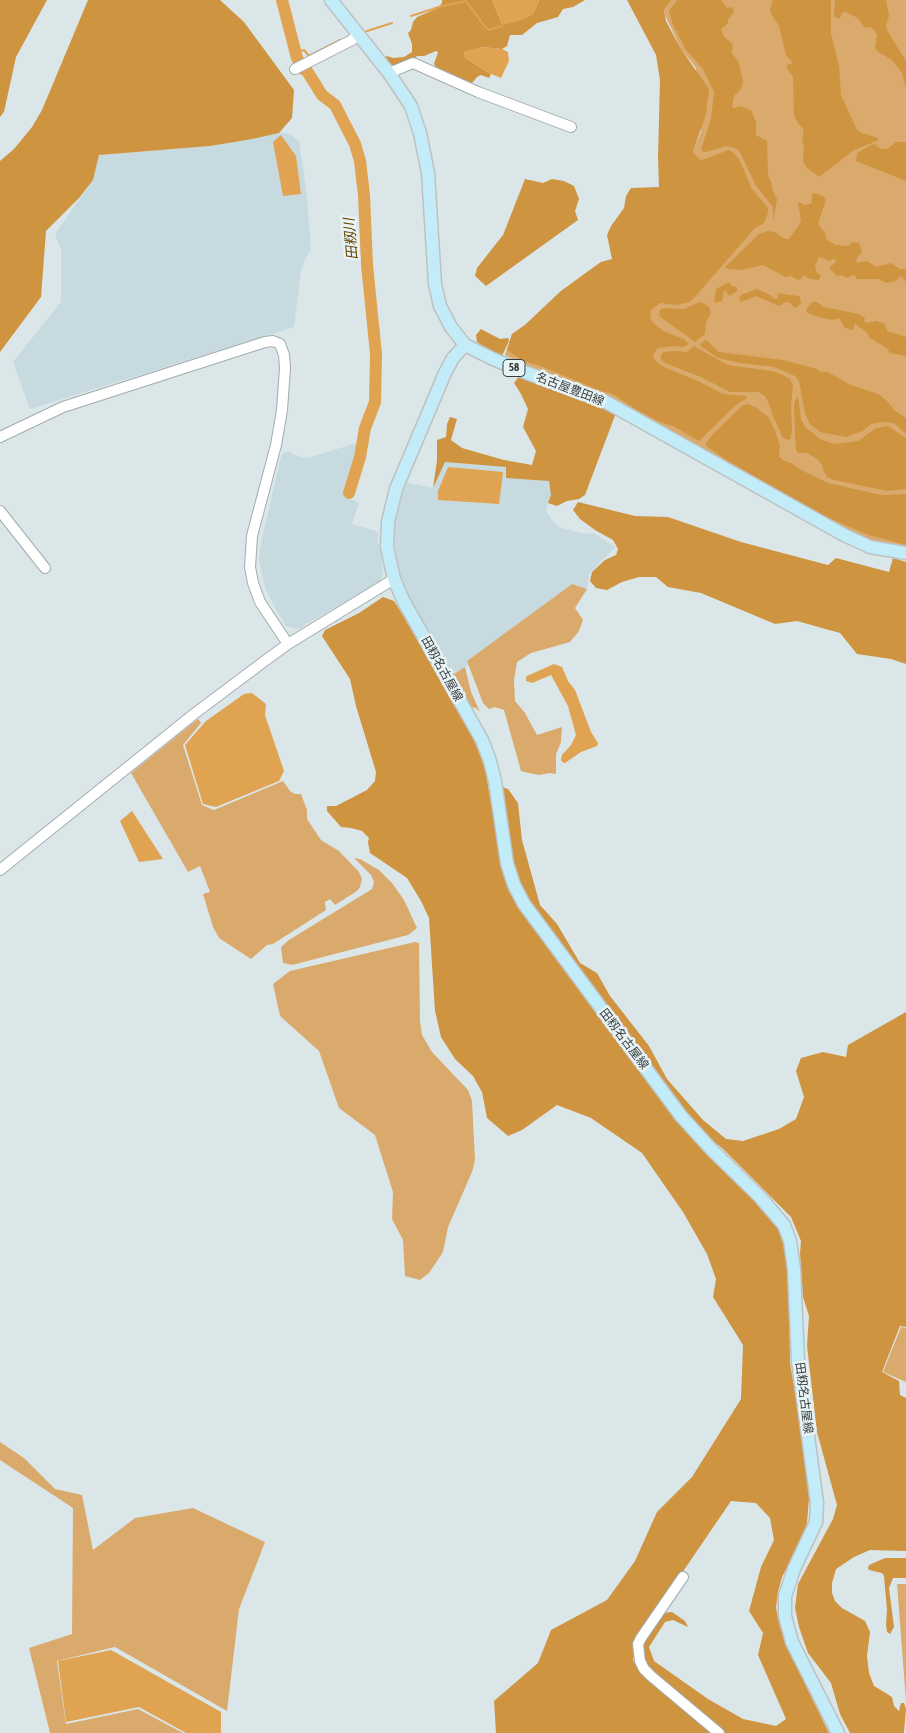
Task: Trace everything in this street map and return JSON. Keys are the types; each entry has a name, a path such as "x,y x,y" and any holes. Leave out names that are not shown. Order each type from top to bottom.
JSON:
{"main road":[{"name":"名古屋豊田線","path":"331,0 389,73 411,106 420,133 428,173 435,284 440,306 451,326 465,345 510,366 606,402 844,535 870,547 906,553"},
{"name":"田籾名古屋線","path":"465,345 453,358 445,373 396,489 388,522 387,547 394,579 403,600 482,740 495,781 508,863 514,885 524,904 681,1116 707,1145 760,1197 784,1225 790,1241 794,1269 798,1361 817,1503 816,1522 794,1569 785,1596 785,1616 792,1642 838,1733"}],"street":[{"path":"297,68 352,40 358,34"},
{"path":"389,73 413,63 478,92 571,127"},
{"path":"0,437 63,406 265,342 273,341 280,344 284,355 285,368 282,410 276,445 252,536 250,568 260,602 288,644"},
{"path":"0,511 45,568"},
{"path":"0,870 194,714 288,644 394,579"},
{"path":"683,1577 641,1638 638,1644 640,1661 644,1669 651,1676 719,1733"}],"shaded area":[{"path":"0,0 47,0 16,57 4,112 0,117"},
{"path":"88,0 220,0 244,22 294,90 292,118 279,133 252,139 210,146 99,155 93,180 79,198 46,231 41,297 0,352 0,161 14,149 32,127 42,110"},
{"path":"442,0 492,0 502,24 517,21 533,14 539,0 585,0 573,7 563,9 558,17 537,23 522,35 510,35 507,46 502,49 481,47 465,58 491,74 489,78 481,75 472,83 437,69 434,64 438,52 436,51 424,56 417,56 413,60 394,66 389,65 385,58 387,56 393,58 404,57 412,52 412,44 408,33 413,22 417,17 438,8"},
{"path":"492,0 539,0 533,14 504,25"},
{"path":"627,0 672,0 664,10 666,21 681,49 709,89 706,114 693,152 702,160 729,150 734,153 740,161 752,189 768,208 764,223 755,228 693,299 677,305 660,303 651,310 650,317 652,322 663,331 684,339 689,344 683,347 658,348 653,355 657,362 723,394 746,396 747,398 736,405 699,441 673,426 660,422 637,410 611,393 523,361 507,350 512,334 525,325 561,291 601,262 612,259 607,235 624,208 626,196 631,188 659,187 660,80 656,55"},
{"path":"672,0 906,0 906,548 877,543 847,531 601,392 530,367 505,355 512,334 525,325 561,291 601,262 648,267 701,131 696,68 681,49 665,15 664,10"},
{"path":"677,0 721,0 727,8 732,7 734,11 728,23 721,29 724,37 733,44 732,53 739,63 743,81 741,89 734,96 732,107 739,106 751,110 756,122 756,135 767,141 768,175 777,199 773,222 773,207 756,186 741,154 736,148 726,146 706,152 703,152 701,149 711,119 714,92 703,69 686,50 673,25 669,11"},
{"path":"773,0 831,0 831,34 839,66 841,95 857,130 878,138 877,141 854,150 819,177 806,167 803,161 804,149 802,138 804,130 794,115 793,77 786,67 792,62 786,55 779,26 771,14 770,9"},
{"path":"835,0 886,0 889,16 886,26 906,61 906,88 902,73 892,60 877,51 875,47 877,35 874,30 870,27 864,27 858,18 845,12 842,13 840,18 836,18 834,14"},
{"path":"481,47 502,49 508,52 509,61 501,78 491,74 463,55 465,51"},
{"path":"279,133 290,134 299,141 307,195 311,251 306,257 301,270 294,327 30,409 13,362 61,302 61,250 55,234 93,180 99,155 210,146"},
{"path":"281,135 296,156 301,194 283,196 273,142"},
{"path":"896,142 906,142 906,181 856,161 857,153 867,147 874,144 881,149 887,149"},
{"path":"525,179 543,183 552,179 564,181 574,186 579,199 575,211 578,220 486,286 475,276 477,268 503,235"},
{"path":"814,193 823,196 826,200 818,224 825,233 827,240 836,245 848,246 853,242 859,243 862,251 856,260 857,263 867,261 877,267 891,263 900,269 906,269 906,282 901,276 896,281 887,283 878,279 856,279 856,276 852,275 847,278 841,275 837,276 829,268 837,261 834,259 829,261 819,257 815,266 817,273 821,275 819,280 810,279 803,275 798,280 791,276 785,277 763,265 741,270 725,267 759,234 767,231 775,232 785,239 789,239 801,222 798,202 805,205 810,204"},
{"path":"729,282 732,286 737,287 737,291 730,296 724,290 722,301 716,303 714,301 716,289"},
{"path":"757,289 775,299 777,299 778,293 798,296 800,297 801,304 795,308 786,302 779,306 756,296 741,302 739,298 741,295"},
{"path":"699,302 709,307 711,313 706,322 705,334 695,342 659,316 660,310 664,308 684,309"},
{"path":"812,302 817,302 824,307 859,314 865,318 864,321 866,323 876,321 885,324 887,331 906,337 906,356 890,353 887,348 870,338 857,325 854,324 854,329 851,330 844,327 839,318 833,320 808,313 806,310"},
{"path":"481,329 500,339 508,338 509,341 502,356 496,355 477,342 476,335"},
{"path":"706,340 719,352 783,360 817,369 821,372 827,372 848,384 878,394 895,411 906,418 906,434 894,423 882,422 871,424 863,431 846,437 820,432 810,424 805,413 799,381 795,376 774,367 739,363 718,358 699,345"},
{"path":"694,346 728,365 772,371 790,379 793,385 791,438 789,440 783,438 765,396 759,392 730,392 703,378 665,363 660,358 663,352 687,352"},
{"path":"520,375 595,403 616,413 585,495 579,499 567,501 557,506 548,503 551,495 549,481 506,478 506,467 445,462 433,488 437,460 437,440 446,437 447,424 450,417 457,419 451,440 462,448 504,460 532,465 536,451 523,427 528,409 514,383"},
{"path":"798,397 801,419 805,427 820,439 834,444 858,441 876,428 888,426 906,438 906,489 887,491 834,480 827,477 817,459 807,453 798,453 796,450 794,405"},
{"path":"748,404 757,408 769,418 780,446 779,456 783,460 828,483 881,495 906,494 906,545 869,535 826,517 726,460 705,445 712,435 743,405"},
{"path":"357,443 343,496 359,503 352,524 379,532 377,540 381,550 382,578 378,583 298,629 286,626 265,588 259,559 281,457 283,453 289,451 297,456 307,458"},
{"path":"444,462 506,467 506,478 549,481 551,495 546,510 559,527 585,534 593,533 615,547 589,574 587,589 572,584 467,661 469,665 451,676 417,614 399,572 394,541 395,517 404,482 433,488"},
{"path":"448,467 503,472 499,504 438,500 438,491"},
{"path":"578,502 635,516 668,517 741,542 828,565 836,558 889,572 893,558 906,562 906,664 891,659 857,654 840,633 797,621 775,624 701,593 668,587 656,577 639,577 622,582 607,590 596,588 590,581 592,572 605,560 616,555 618,549 613,540 580,519 573,510"},
{"path":"572,584 587,589 575,608 583,620 579,631 570,642 531,653 517,662 514,680 515,701 525,713 537,735 562,727 561,742 556,754 556,774 539,775 521,771 504,710 495,707 489,709 483,703 467,661"},
{"path":"383,597 394,601 473,738 484,762 501,862 570,973 693,1138 774,1219 780,1230 787,1251 790,1363 807,1462 809,1498 807,1523 802,1539 782,1577 776,1608 780,1627 792,1657 829,1733 722,1733 647,1670 640,1655 642,1640 662,1613 672,1612 685,1621 688,1627 673,1620 665,1622 649,1647 654,1661 708,1699 743,1719 776,1726 786,1719 758,1655 763,1633 749,1611 761,1567 774,1540 770,1518 756,1503 731,1501 637,1639 633,1660 638,1669 650,1681 714,1733 496,1733 494,1701 538,1663 551,1630 607,1600 635,1561 657,1512 692,1477 741,1399 743,1345 713,1297 716,1279 707,1254 683,1212 642,1153 591,1118 557,1105 522,1130 508,1136 487,1118 482,1092 473,1076 455,1059 441,1037 435,1011 429,918 421,901 407,878 370,853 369,838 362,831 341,827 327,811 327,806 336,806 367,790 375,781 376,772 350,679 322,636 325,630 359,613"},
{"path":"554,664 562,667 568,681 575,690 591,732 598,743 597,746 581,752 565,763 562,762 562,755 571,745 576,735 568,706 551,675 532,683 526,681 527,676"},
{"path":"465,667 471,692 480,712 476,708 470,707 451,676"},
{"path":"252,693 266,704 265,715 284,771 279,781 216,807 203,804 185,745 206,721 244,694"},
{"path":"198,719 201,723 183,745 202,805 214,810 283,781 290,791 295,794 301,794 307,810 307,819 321,840 339,851 359,872 362,879 357,891 335,905 330,899 325,902 326,910 273,944 267,945 251,959 219,938 213,927 203,894 210,892 200,866 188,872 131,773"},
{"path":"502,787 508,789 518,803 522,840 540,905 557,924 580,963 597,973 610,996 649,1046 667,1079 703,1120 726,1139 743,1141 779,1129 796,1119 804,1097 796,1071 801,1058 823,1052 846,1057 848,1045 906,1012 906,1327 900,1326 882,1372 899,1381 900,1395 906,1398 906,1551 870,1550 854,1557 836,1569 832,1583 832,1593 835,1601 842,1608 865,1621 870,1632 867,1656 869,1673 874,1686 892,1697 894,1706 899,1711 901,1703 904,1703 906,1709 904,1733 850,1733 840,1714 831,1683 808,1653 799,1627 795,1608 798,1584 833,1519 837,1505 817,1432 807,1346 809,1316 803,1297 801,1241 791,1217 723,1149 700,1130 672,1096 537,913 521,886 514,867"},
{"path":"132,811 163,859 139,862 120,821"},
{"path":"354,858 360,859 379,870 392,883 404,900 417,928 408,935 292,965 283,963 281,947 289,940 372,889 374,882 371,875"},
{"path":"415,942 419,943 420,1021 422,1035 432,1052 468,1090 472,1101 475,1160 472,1172 448,1227 443,1252 429,1273 420,1280 405,1276 403,1240 392,1219 393,1192 375,1135 339,1108 319,1051 280,1016 273,984 290,971"},
{"path":"901,1327 906,1328 906,1382 883,1372"},
{"path":"0,1442 24,1458 55,1489 82,1495 93,1550 135,1518 193,1508 265,1542 239,1609 227,1711 115,1647 57,1661 66,1724 138,1709 183,1733 50,1733 29,1648 72,1634 73,1508 0,1460"},
{"path":"885,1558 906,1558 906,1578 893,1578 889,1588 894,1627 890,1634 887,1632 886,1624 887,1610 884,1576 882,1573 869,1570 868,1568 869,1565"},
{"path":"897,1584 906,1584 906,1701"},
{"path":"111,1650 221,1712 221,1733 186,1733 139,1707 66,1722 58,1661"}],"waterway":[{"name":"田籾川","path":"282,0 297,58 322,95 335,105 355,144 360,161 364,195 367,265 376,354 375,402 365,428 360,457 349,493"},
{"path":"411,16 466,1 486,28 489,30 502,26"},
{"path":"364,32 392,23"},
{"path":"296,52 304,50 309,56 340,40"}]}
